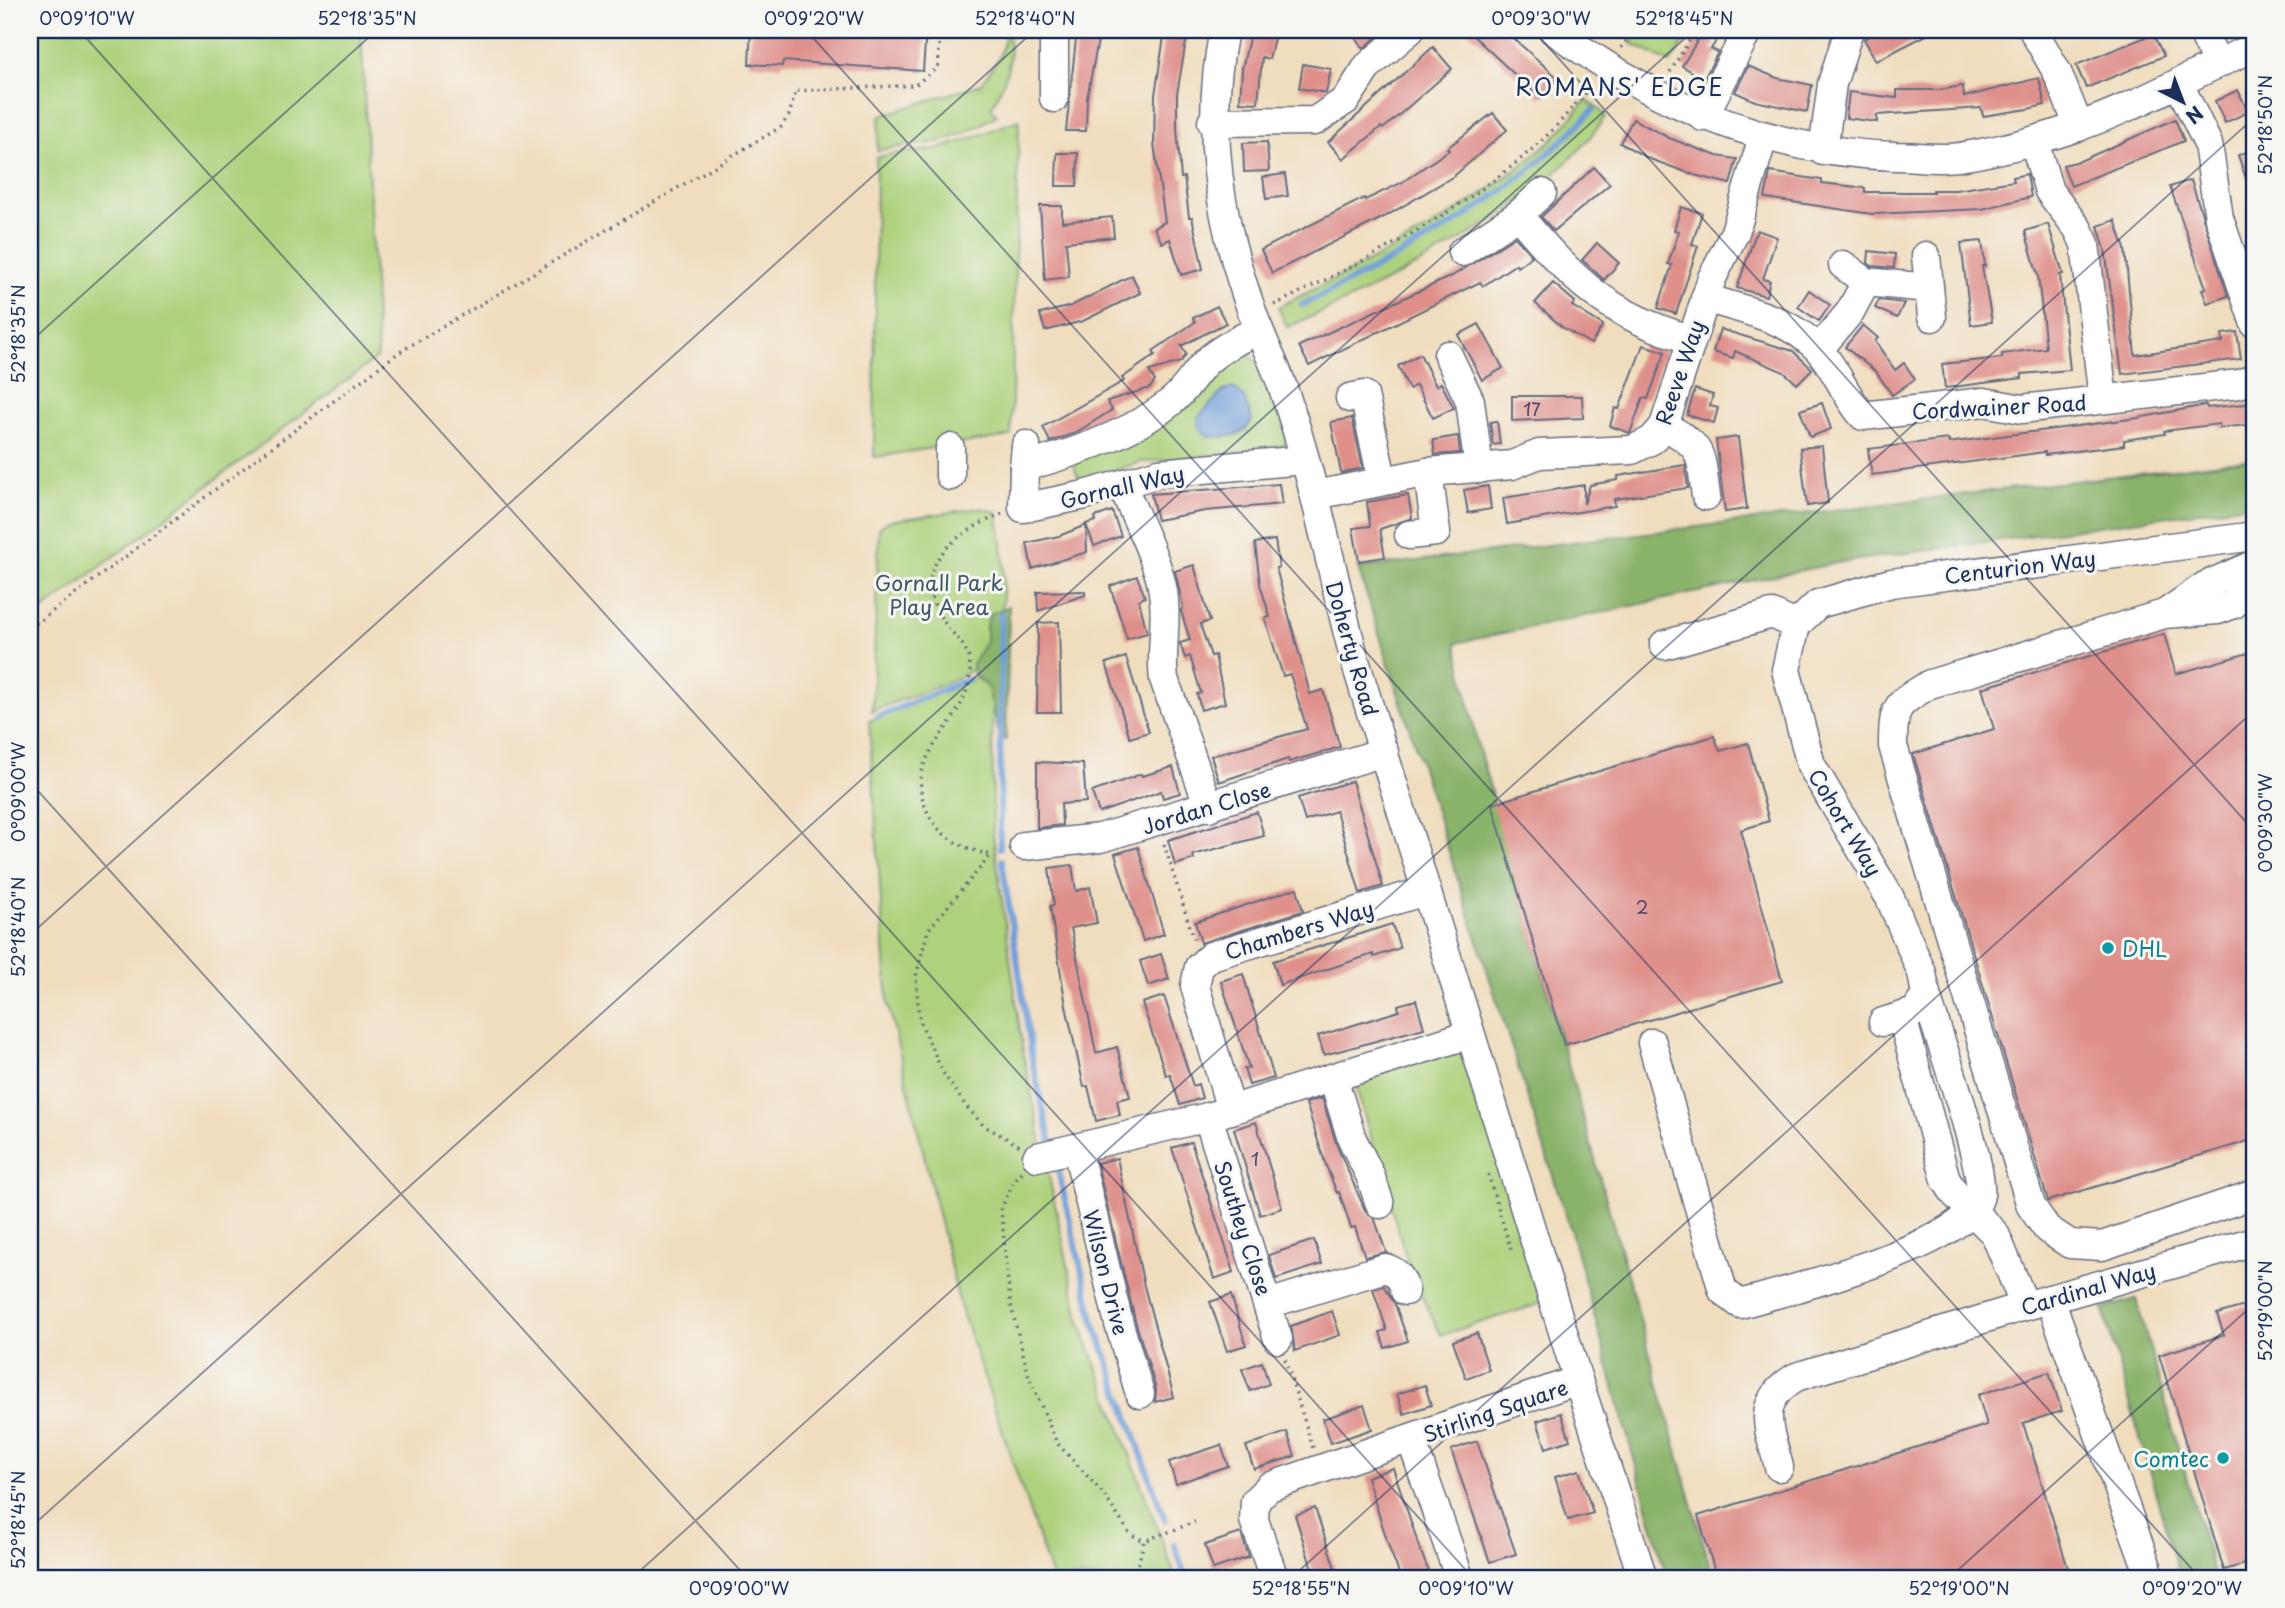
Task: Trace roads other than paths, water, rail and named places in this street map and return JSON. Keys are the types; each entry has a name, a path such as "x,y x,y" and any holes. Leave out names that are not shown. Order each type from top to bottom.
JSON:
{"street":[{"path":"1054,30 1054,98"},
{"name":"Doherty Road","path":"1224,30 1215,72 1212,122 1225,213 1256,322 1284,390 1316,495 1332,576 1425,891 1541,1259"},
{"path":"1212,122 1315,121 1346,100 1368,66 1410,30"},
{"path":"1553,30 1608,69 1703,117 1763,137 1824,151 1956,157 2035,141 2079,127 2179,85 2217,63 2255,47"},
{"path":"1703,117 1748,30"},
{"path":"1824,151 1832,84 1849,30"},
{"path":"2033,30 2057,72 2079,127"},
{"path":"2202,30 2217,63"},
{"path":"2179,85 2207,144 2220,218 2255,324"},
{"name":"Reeve Way","path":"1316,495 1382,479 1512,465 1539,454 1632,450 1651,440 1664,426 1705,298 1735,232 1763,137"},
{"path":"2035,141 2049,191 2078,229 2085,244 2103,399"},
{"path":"1462,252 1518,215 1542,193"},
{"path":"1518,215 1562,267 1602,301 1658,330 1690,339"},
{"path":"1926,256 1932,317"},
{"path":"1843,265 1866,282 1928,288"},
{"path":"1819,349 1850,312 1866,282"},
{"name":"Cordwainer Road","path":"1705,298 1774,320 1797,332 1819,349 1848,399 1863,416 1984,402 2022,409 2239,384 2255,378"},
{"name":"Gornall Way","path":"1256,322 1208,360 1173,401 1147,418 1070,455 1025,456 1023,508 1122,485 1159,473 1304,460"},
{"path":"1448,355 1470,401 1479,468"},
{"path":"1350,398 1364,395 1382,479"},
{"path":"1664,426 1687,438 1700,452 1706,496"},
{"path":"950,448 950,476"},
{"path":"1409,535 1436,532 1428,472"},
{"path":"1122,485 1163,589 1166,630 1161,658 1164,679 1209,807"},
{"name":"Centurion Way","path":"1796,625 1818,604 1891,583 2255,536"},
{"path":"2164,614 2205,586 2255,564"},
{"path":"2255,580 2234,604 2218,610 2164,614 1930,684 1903,701 1893,716 1894,746 2031,1206 2048,1229 2070,1244 2102,1246 2255,1194"},
{"path":"1664,645 1772,614 1796,625"},
{"name":"Cohort Way","path":"1796,625 1786,670 1811,765 1890,898 1924,984 1975,1157 1981,1193 1975,1212"},
{"name":"Jordan Close","path":"1024,846 1100,838 1209,807 1384,751"},
{"name":"Chambers Way","path":"1220,1113 1195,986 1199,967 1211,956 1425,891"},
{"path":"1924,984 1915,1012 1893,1019 1946,1180 1955,1195 1995,1234 2038,1302 2151,1578"},
{"path":"1220,1113 1470,1034"},
{"path":"1652,1042 1723,1292 1740,1304 1866,1267 1947,1230 1975,1212"},
{"path":"1333,1078 1352,1139 1370,1175 1380,1204"},
{"name":"Wilson Drive","path":"1140,1394 1119,1324 1056,1153 1220,1113"},
{"name":"Southey Close","path":"1220,1113 1280,1345"},
{"name":"Cardinal Way","path":"1779,1468 1767,1422 1769,1403 1779,1387 1796,1377 2038,1302 2255,1241"},
{"name":"Stirling Square","path":"1541,1259 1643,1578"},
{"path":"1268,1304 1385,1268 1395,1271 1402,1280 1405,1292"},
{"name":"Stirling Square","path":"1274,1578 1254,1520 1255,1501 1269,1487 1578,1380"},
{"name":"Stirling Square","path":"1411,1439 1457,1571"}],"water":[{"path":"1234,388 1244,397 1252,420 1244,431 1239,433 1209,437 1199,428 1198,417 1223,391"}],"waterway":[{"path":"1662,35 1666,30"},
{"path":"1302,305 1420,244 1493,197 1528,171 1593,110"},
{"path":"1000,848 1001,614"},
{"path":"877,717 969,679"},
{"path":"1002,860 1033,1065 1052,1147"},
{"path":"1056,1161 1093,1319 1165,1520"},
{"path":"1174,1544 1186,1578"}],"place":[{"name":"DHL","path":"2108,948"},
{"name":"Comtec","path":"2223,1458"}],"district":[{"name":"ROMANS' EDGE","path":"1620,86"}],"park label":[{"name":"Gornall Park Play Area","path":"939,594"}]}
